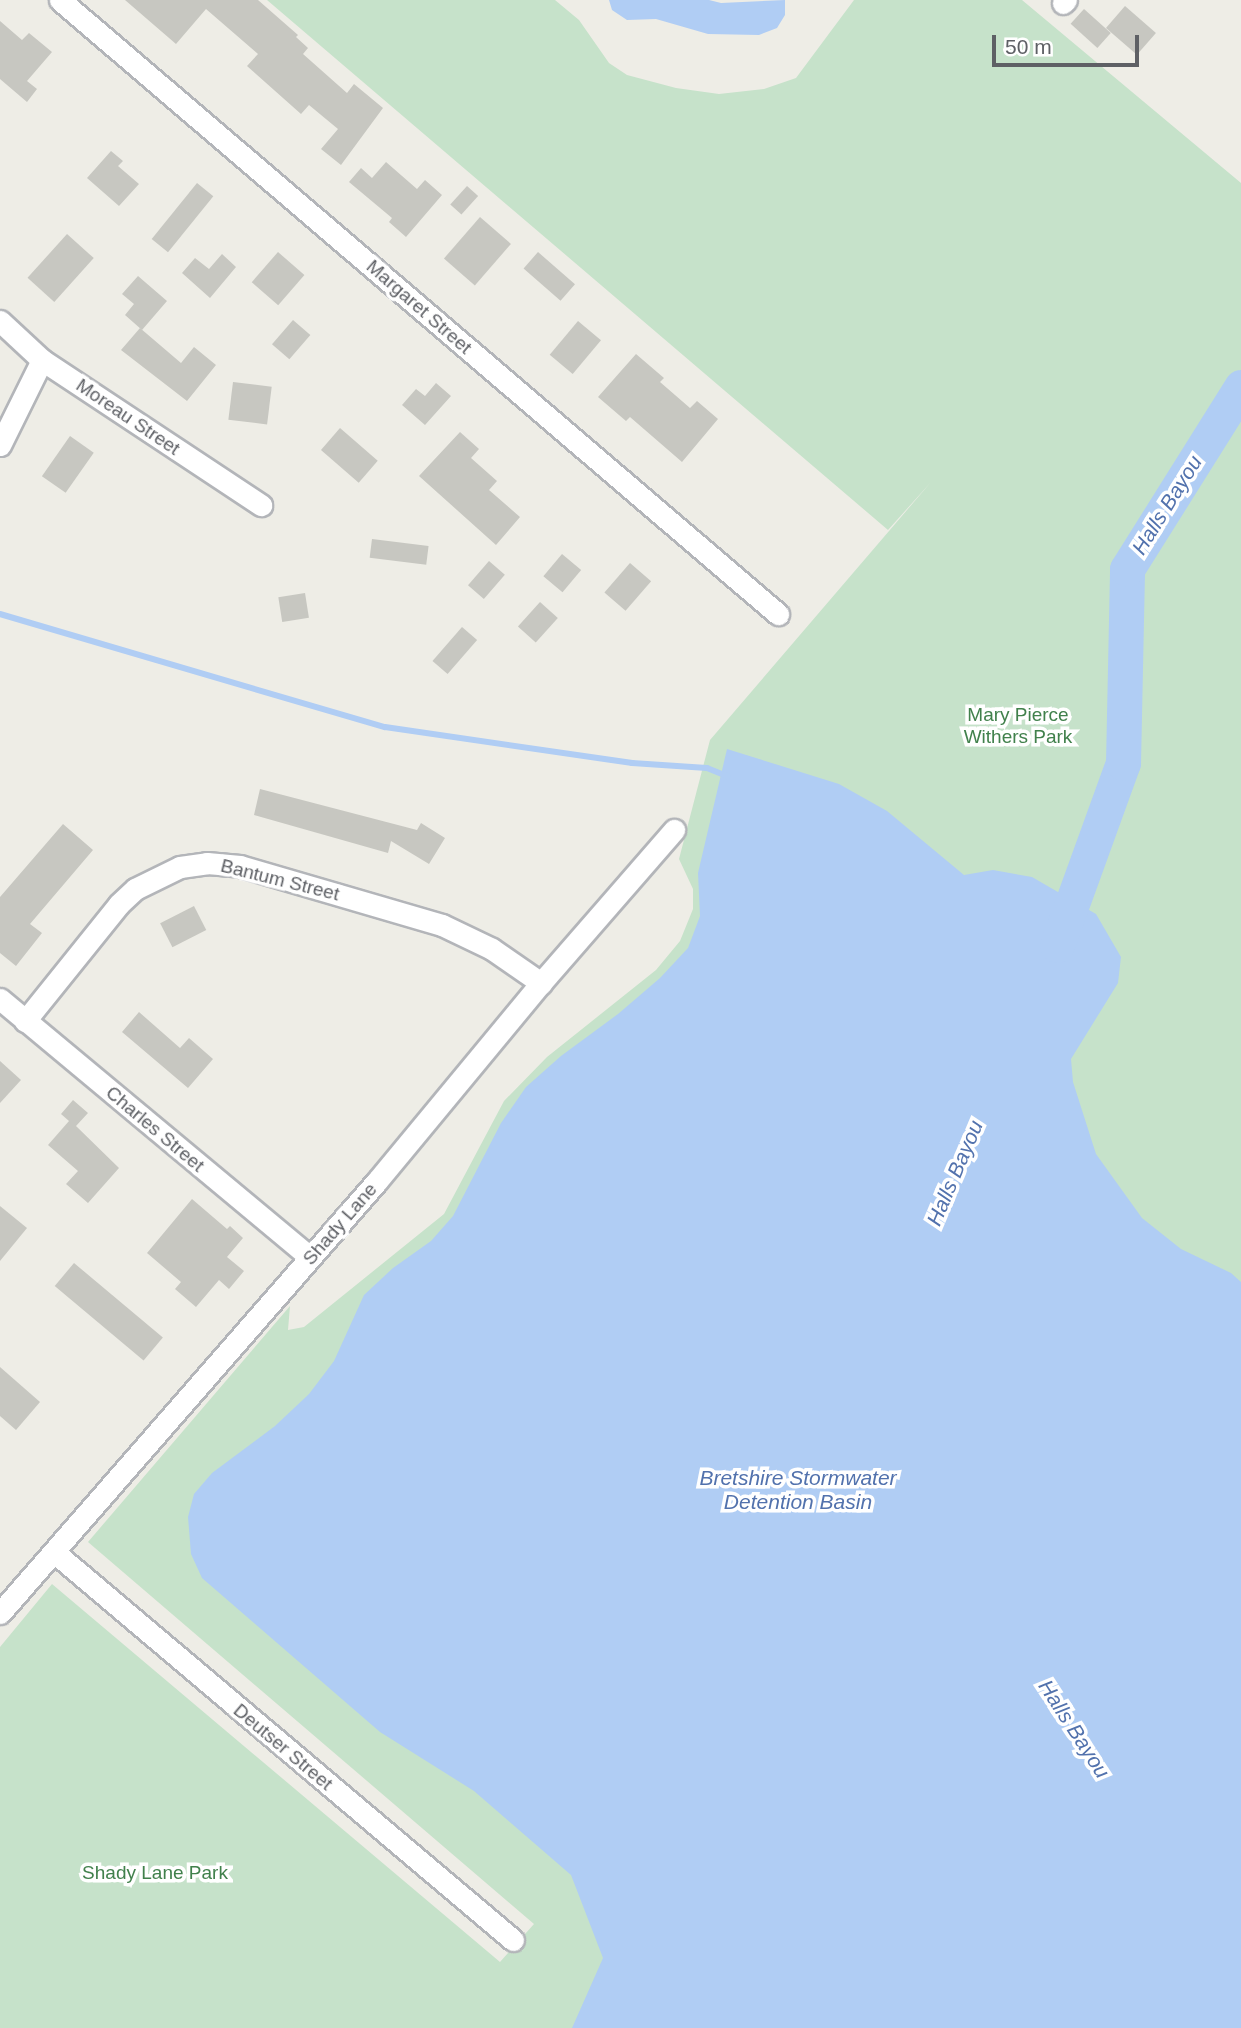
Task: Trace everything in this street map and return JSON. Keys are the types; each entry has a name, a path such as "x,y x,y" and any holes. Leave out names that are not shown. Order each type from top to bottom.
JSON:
{"street":[{"name":"Margaret Street","path":"60,0 778,614"},
{"name":"Moreau Street","path":"0,321 42,360 261,505"},
{"path":"0,445 42,360"},
{"name":"Shady Lane","path":"0,1613 310,1258 541,983 674,830"},
{"name":"Bantum Street","path":"25,1021 135,888 180,867 207,863 240,866 442,925 492,949 541,983"},
{"name":"Charles Street","path":"0,999 310,1258"},
{"name":"Deutser Street","path":"54,1552 513,1940"}],"green space":[{"path":"267,0 555,0 579,20 609,63 627,75 676,88 719,94 764,89 796,78 854,0 1022,0 1241,183 1241,2028 0,2028 0,1647 52,1584 500,1962 534,1924 88,1542 290,1306 288,1330 304,1327 444,1214 504,1101 547,1057 656,970 680,941 693,909 693,889 679,859 710,740 931,482 888,530"}],"water":[{"path":"609,0 709,0 721,3 785,0 785,15 777,28 759,35 708,34 656,19 627,20 612,10"},
{"name":"Bretshire Stormwater Detention Basin","path":"727,749 839,784 887,811 964,875 993,870 1032,877 1096,914 1121,957 1118,983 1071,1059 1073,1082 1096,1154 1142,1218 1181,1249 1231,1273 1241,1282 1241,2028 572,2028 603,1958 571,1875 474,1791 380,1732 202,1578 191,1554 188,1517 194,1494 212,1473 275,1426 309,1394 334,1361 364,1295 393,1268 431,1241 453,1216 501,1123 526,1087 660,978 688,948 700,916 698,873"}],"building":[{"path":"125,0 258,0 298,35 296,37 308,48 303,54 347,93 354,84 383,108 341,165 321,149 338,129 309,105 301,114 247,66 258,54 206,9 176,44"},
{"path":"1125,6 1156,33 1137,55 1106,28"},
{"path":"1084,9 1111,33 1097,48 1071,24"},
{"path":"0,21 22,40 29,33 52,52 27,81 37,89 27,102 0,79"},
{"path":"111,151 123,161 118,166 139,184 119,206 87,178"},
{"path":"386,162 417,189 425,180 442,195 406,237 389,222 392,218 349,182 361,168 372,178"},
{"path":"197,183 213,196 168,252 152,239"},
{"path":"467,186 478,196 461,215 450,205"},
{"path":"480,217 511,244 475,285 444,259"},
{"path":"67,234 94,258 54,302 28,278"},
{"path":"278,252 304,275 278,305 252,282"},
{"path":"538,252 575,284 561,301 524,269"},
{"path":"222,254 236,267 210,298 182,273 195,258 209,269"},
{"path":"138,276 167,301 142,330 125,315 134,304 122,294"},
{"path":"293,320 310,335 289,359 272,344"},
{"path":"578,321 601,340 573,374 550,355"},
{"path":"140,328 181,363 194,347 216,365 187,401 121,350"},
{"path":"636,354 664,378 660,382 690,408 697,401 718,419 682,462 630,417 626,421 598,397"},
{"path":"233,382 272,387 267,424 228,420"},
{"path":"436,383 451,396 425,425 402,405 416,389 425,396"},
{"path":"340,428 378,461 359,483 321,450"},
{"path":"460,432 479,449 471,458 497,481 489,490 520,517 496,545 419,476"},
{"path":"70,436 94,453 66,493 42,476"},
{"path":"372,539 429,546 426,565 370,558"},
{"path":"562,554 581,570 563,592 543,576"},
{"path":"489,561 505,575 484,599 468,585"},
{"path":"630,563 651,581 626,611 604,592"},
{"path":"305,593 309,618 282,622 278,597"},
{"path":"540,602 558,618 536,643 518,627"},
{"path":"462,627 477,640 448,674 432,661"},
{"path":"260,789 417,830 421,823 445,838 429,864 391,841 388,853 254,815"},
{"path":"63,824 93,850 30,924 42,933 16,966 0,953 0,897"},
{"path":"194,906 206,930 172,947 160,923"},
{"path":"139,1012 180,1048 189,1038 213,1059 188,1088 122,1032"},
{"path":"0,1061 21,1080 0,1103"},
{"path":"73,1100 88,1113 76,1126 119,1168 88,1203 66,1184 78,1171 48,1145 69,1121 61,1114"},
{"path":"192,1199 227,1229 230,1226 243,1238 227,1257 244,1271 229,1289 219,1280 196,1307 175,1289 181,1282 147,1253"},
{"path":"0,1206 27,1228 0,1261"},
{"path":"74,1263 163,1338 144,1361 55,1286"},
{"path":"0,1367 40,1402 16,1430 0,1416"}],"waterway":[{"name":"Halls Bayou","path":"1057,945 1123,763 1127,569 1241,387"},
{"path":"0,614 385,727 632,763 707,768 727,776"}],"park label":[{"name":"Mary Pierce Withers Park","path":"1018,726"},
{"name":"Shady Lane Park","path":"155,1873"}]}
